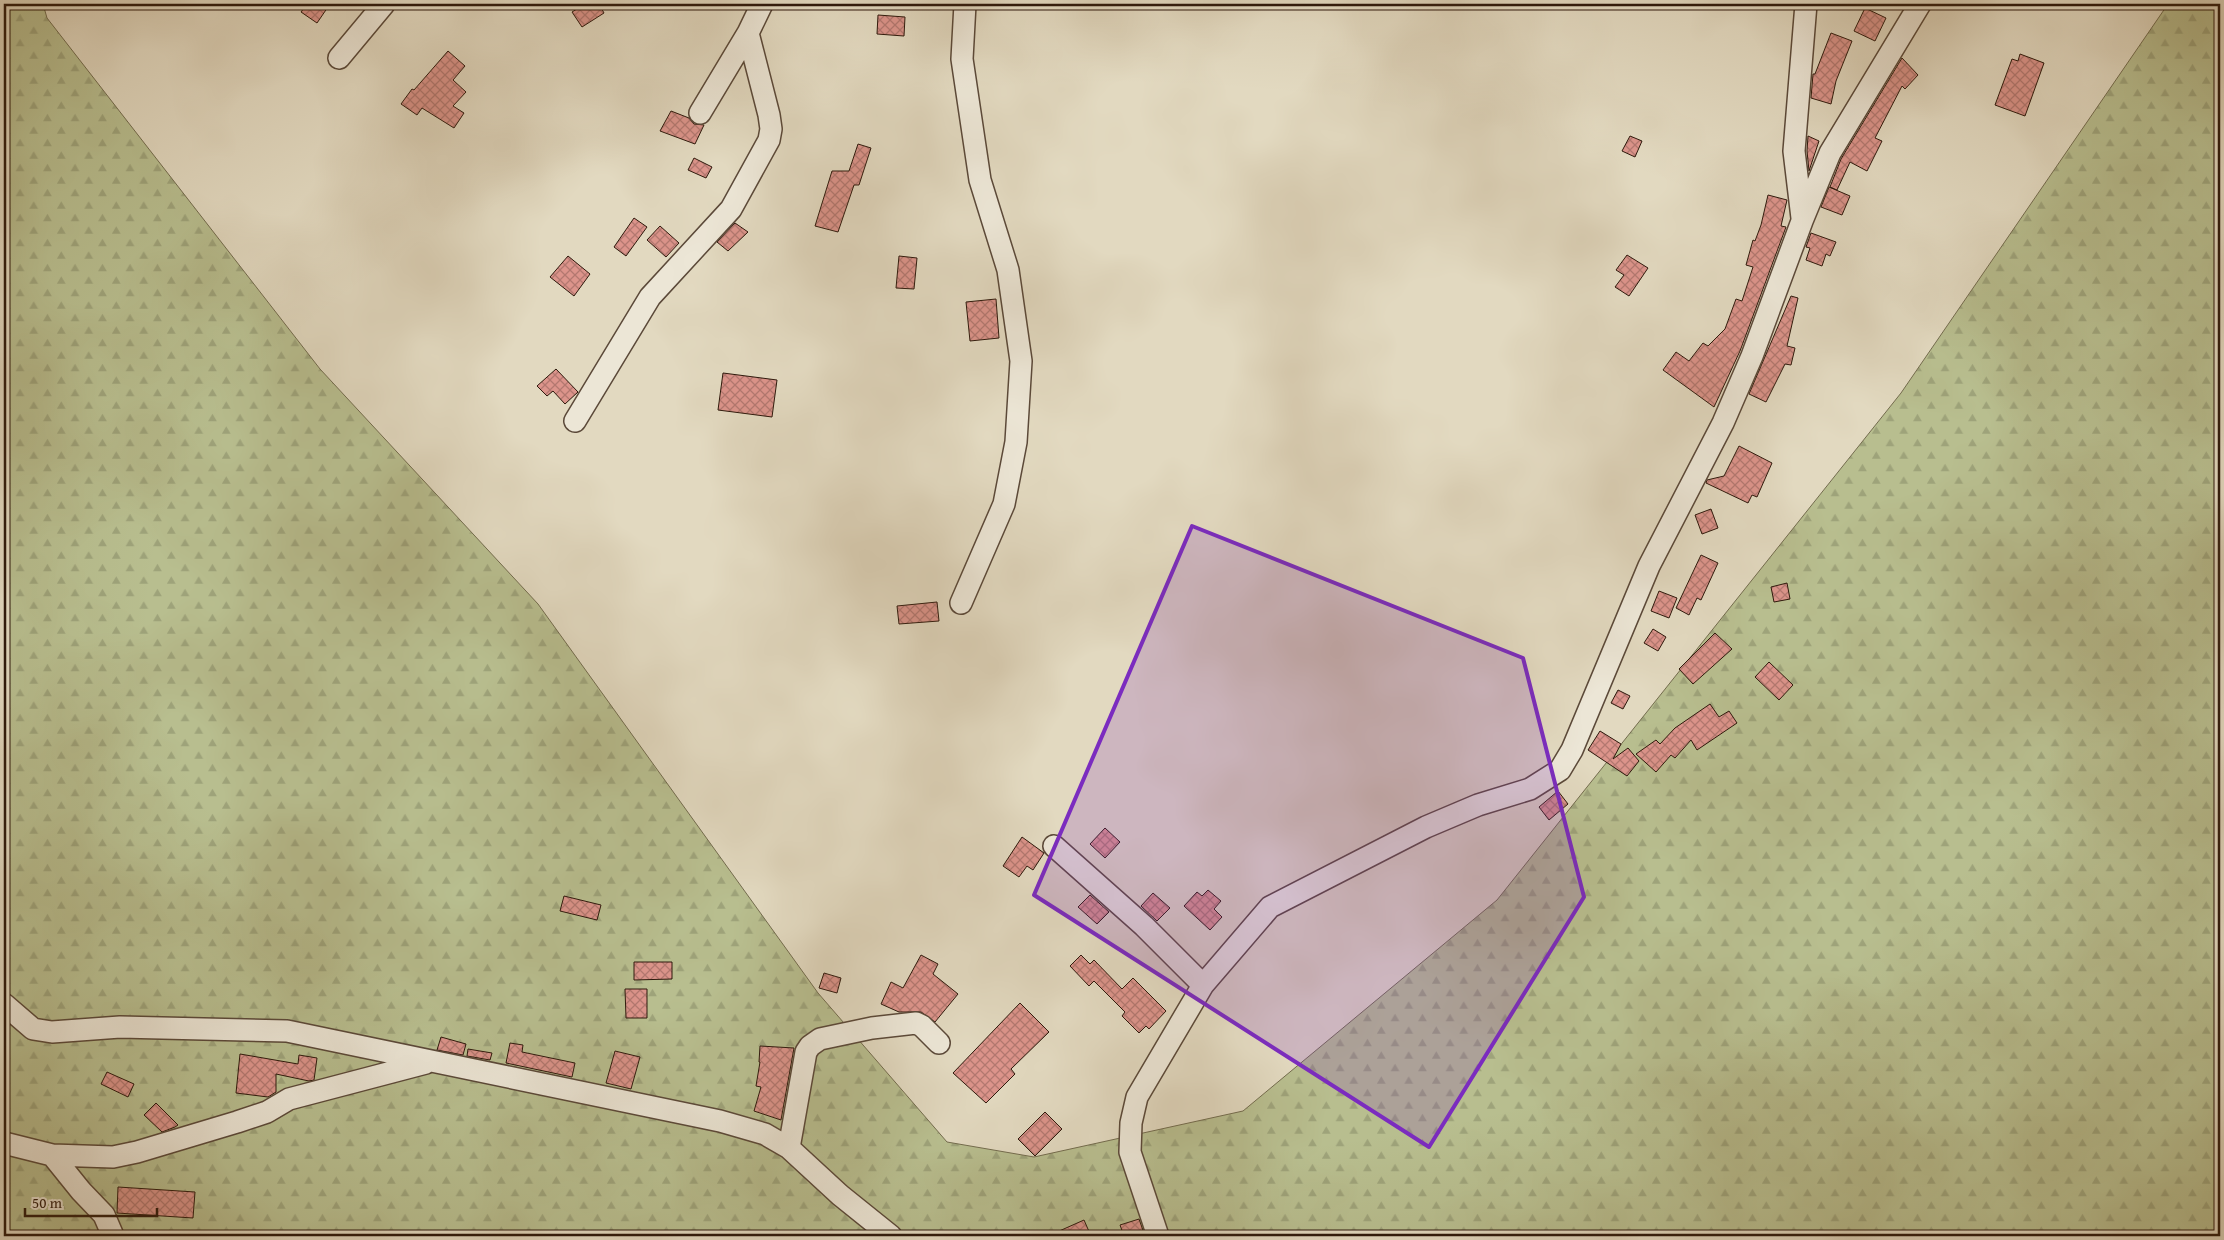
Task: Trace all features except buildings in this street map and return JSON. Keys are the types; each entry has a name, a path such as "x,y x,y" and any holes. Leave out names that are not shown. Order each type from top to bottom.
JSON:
{"street":[{"path":"338,58 384,4"},
{"path":"700,113 748,33 762,4"},
{"path":"961,603 1004,504 1016,442 1021,361 1008,270 980,180 962,59 964,4"},
{"path":"1802,221 1794,151 1806,4"},
{"path":"1158,1236 1130,1152 1132,1123 1137,1097 1203,985 1270,907 1426,827 1478,805 1530,789 1560,770 1572,750 1649,566 1730,406 1752,356 1802,221 1830,153 1920,4"},
{"path":"575,421 650,297 731,208 768,140 771,129 769,115 748,33"},
{"path":"1054,846 1144,926 1203,985"},
{"path":"4,1004 33,1029 52,1032 120,1026 287,1031 720,1120 765,1134 789,1148 840,1195 891,1236"},
{"path":"789,1148 806,1052 810,1046 820,1039 872,1028 916,1023 922,1026 939,1043"},
{"path":"4,1143 52,1156 113,1157 137,1152 237,1122 267,1112 289,1099 432,1062"},
{"path":"52,1156 104,1215 113,1236"}],"highlighted area":[{"path":"1192,526 1523,658 1584,897 1429,1147 1034,895"}],"green space":[{"path":"4,4 43,4 47,18 320,369 538,604 818,993 947,1142 1034,1157 1243,1111 1497,900 1901,393 2168,4 2220,4 2220,1236 4,1236"}]}
